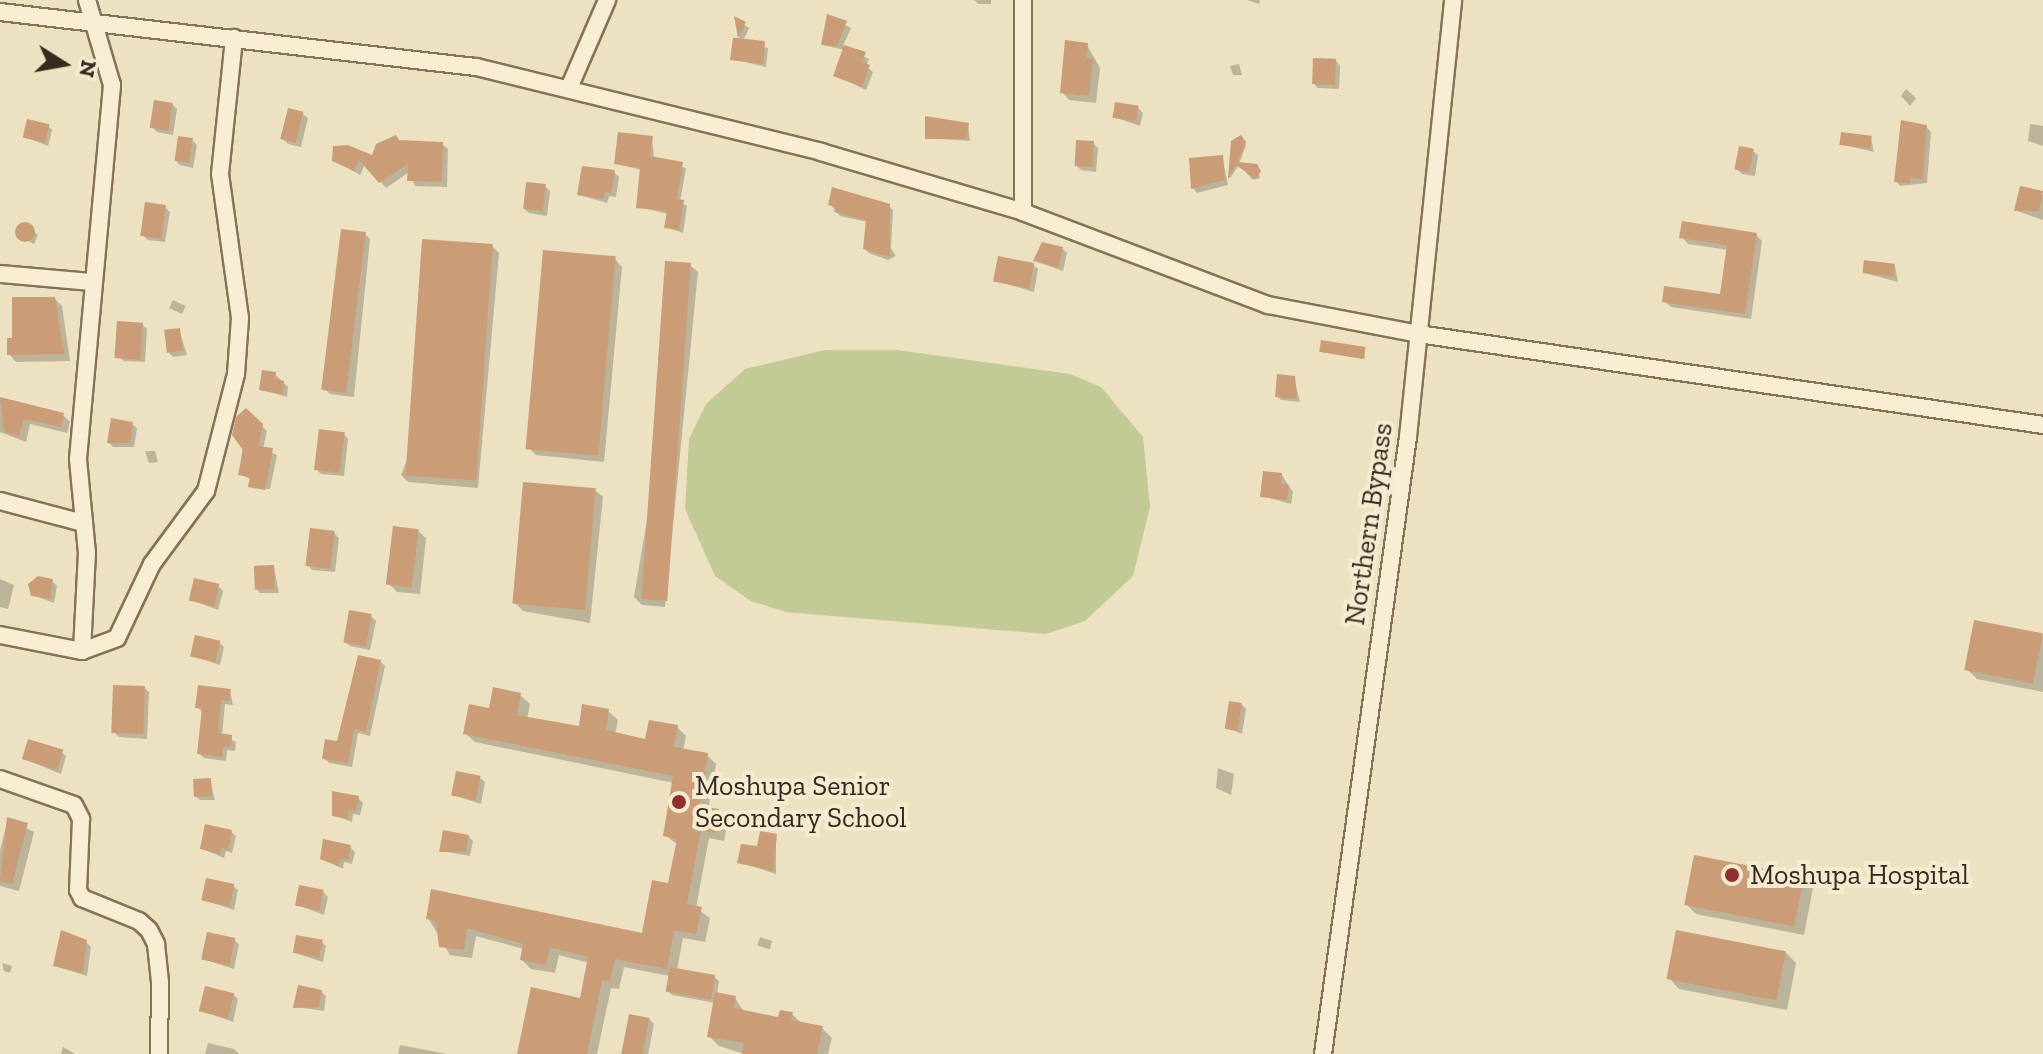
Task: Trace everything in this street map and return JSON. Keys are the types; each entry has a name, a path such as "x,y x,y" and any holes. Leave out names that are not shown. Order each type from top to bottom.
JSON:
{"street":[{"path":"82,651 87,553 78,459 112,85 87,0"},
{"path":"569,88 607,0"},
{"path":"1023,0 1023,212"},
{"name":"Northern Bypass","path":"1323,1054 1418,334 1453,0"},
{"path":"0,12 458,64 569,88 821,152 1023,212 1251,301 1418,334 2043,425"},
{"path":"0,635 82,651 117,638 126,628 152,564 206,491 219,456 236,374 240,318 220,174 234,38"},
{"path":"0,274 92,282"},
{"path":"0,501 83,523"},
{"path":"0,779 74,805 81,819 82,898 139,921 149,930 156,944 160,983 159,1054"}],"green space":[{"path":"825,350 897,350 1070,374 1101,387 1143,437 1150,507 1133,576 1085,621 1046,634 786,612 751,601 715,576 685,509 689,439 706,404 745,369"}],"building":[{"path":"827,14 847,21 837,46 821,45"},
{"path":"734,16 746,22 738,38"},
{"path":"733,38 765,41 763,64 730,60"},
{"path":"1065,40 1088,43 1086,58 1093,59 1089,96 1060,93"},
{"path":"844,45 866,52 862,62 870,65 862,87 833,76"},
{"path":"1313,58 1336,59 1335,85 1312,84"},
{"path":"154,100 173,103 168,131 150,128"},
{"path":"1115,102 1139,106 1136,122 1112,118"},
{"path":"288,108 304,112 296,143 280,139"},
{"path":"925,116 969,123 967,139 925,139"},
{"path":"27,119 49,124 45,143 23,138"},
{"path":"1901,120 1927,125 1923,179 1910,178 1910,183 1894,182"},
{"path":"618,132 653,136 650,156 683,162 677,199 684,200 679,230 664,228 667,211 636,208 640,168 614,164"},
{"path":"1841,132 1872,136 1870,149 1839,145"},
{"path":"396,135 399,140 443,142 442,182 407,181 408,164 379,183 359,160 354,171 332,161 333,146 348,145 372,155 376,144"},
{"path":"1241,135 1246,142 1238,162 1257,164 1261,171 1256,179 1236,165 1228,179 1231,141"},
{"path":"178,136 193,138 189,163 175,161"},
{"path":"1076,140 1094,141 1093,167 1075,166"},
{"path":"1739,146 1754,149 1749,172 1734,170"},
{"path":"1223,155 1225,180 1191,189 1189,158"},
{"path":"582,166 615,170 611,193 605,192 603,199 577,195"},
{"path":"526,182 546,184 543,211 523,209"},
{"path":"2020,186 2043,191 2039,211 2014,211"},
{"path":"832,187 890,204 890,257 863,249 866,220 834,212 836,207 828,205"},
{"path":"145,202 166,205 161,239 140,236"},
{"path":"1682,221 1757,233 1745,314 1662,302 1664,286 1720,294 1727,245 1679,238"},
{"path":"21,222 29,222 35,232 29,242 21,242 15,236 15,228"},
{"path":"341,229 366,232 346,393 321,390"},
{"path":"422,239 493,244 476,480 405,475"},
{"path":"1042,242 1063,247 1058,267 1033,261"},
{"path":"543,250 616,256 598,456 526,449"},
{"path":"998,256 1034,263 1029,289 993,282"},
{"path":"1864,260 1895,264 1893,277 1862,273"},
{"path":"665,261 691,263 667,601 641,599"},
{"path":"12,297 55,297 64,354 7,355 7,338 12,338"},
{"path":"117,321 143,323 140,360 114,358"},
{"path":"180,328 183,351 167,353 164,330"},
{"path":"1321,340 1365,347 1364,359 1319,352"},
{"path":"262,370 276,372 275,379 284,381 283,394 259,390"},
{"path":"1277,374 1295,376 1297,399 1275,397"},
{"path":"0,397 64,413 61,427 24,419 19,436 4,432"},
{"path":"246,408 263,424 259,446 273,448 265,490 248,487 250,477 238,475 243,450 232,435 236,417"},
{"path":"111,418 133,422 130,443 107,443"},
{"path":"319,429 345,432 340,473 314,470"},
{"path":"1263,471 1282,473 1281,484 1289,485 1287,500 1260,497"},
{"path":"523,482 596,488 585,610 512,604"},
{"path":"393,526 419,529 412,588 386,585"},
{"path":"310,528 335,531 330,569 305,566"},
{"path":"274,565 275,589 255,590 254,566"},
{"path":"38,576 53,579 50,599 31,596 28,584"},
{"path":"194,578 219,584 214,606 189,600"},
{"path":"349,610 372,614 366,646 343,642"},
{"path":"1974,620 2043,633 2033,683 1964,670"},
{"path":"195,635 220,641 215,662 190,656"},
{"path":"358,655 381,660 366,732 354,729 348,763 322,759 325,739 337,741"},
{"path":"113,685 145,686 143,734 111,733"},
{"path":"198,685 231,689 229,701 221,700 218,733 232,735 231,747 223,747 222,757 197,754 202,708 195,708"},
{"path":"493,687 521,693 517,715 579,726 582,704 609,709 606,730 645,739 649,720 678,725 674,747 708,753 699,806 719,809 715,833 701,830 687,904 702,907 696,934 674,930 667,969 615,959 610,981 602,980 587,1054 517,1054 531,987 580,998 588,957 550,947 546,965 520,960 523,944 467,928 464,950 439,947 436,921 426,919 431,889 642,933 652,880 668,883 677,839 663,836 673,776 463,734 469,704 489,708"},
{"path":"1229,701 1242,703 1237,731 1225,729"},
{"path":"28,739 63,750 57,770 22,759"},
{"path":"456,771 481,776 476,800 451,796"},
{"path":"211,778 212,796 194,797 193,779"},
{"path":"332,791 359,796 356,812 349,810 347,819 332,816"},
{"path":"7,817 28,823 12,884 0,881"},
{"path":"205,824 232,830 228,850 222,848 220,854 200,849"},
{"path":"443,830 469,835 466,852 439,852"},
{"path":"760,831 777,834 773,871 737,863 741,844 757,846"},
{"path":"323,839 351,845 348,860 340,859 338,866 320,859"},
{"path":"1694,855 1804,876 1794,926 1684,905"},
{"path":"206,878 234,884 230,907 201,900"},
{"path":"299,885 324,890 320,910 295,906"},
{"path":"61,930 87,940 83,973 53,966"},
{"path":"1676,930 1786,951 1776,1000 1666,979"},
{"path":"207,932 235,938 230,965 201,959"},
{"path":"296,935 323,940 319,957 293,953"},
{"path":"670,967 715,975 711,1000 666,992"},
{"path":"298,985 322,990 319,1007 293,1008"},
{"path":"205,986 234,993 228,1018 199,1011"},
{"path":"715,992 736,996 734,1008 778,1017 780,1010 793,1012 791,1020 823,1026 817,1054 742,1054 744,1043 707,1037"},
{"path":"629,1014 650,1018 643,1054 621,1054"}],"place":[{"name":"Moshupa Senior Secondary School","path":"679,802"},
{"name":"Moshupa Hospital","path":"1732,875"}]}
